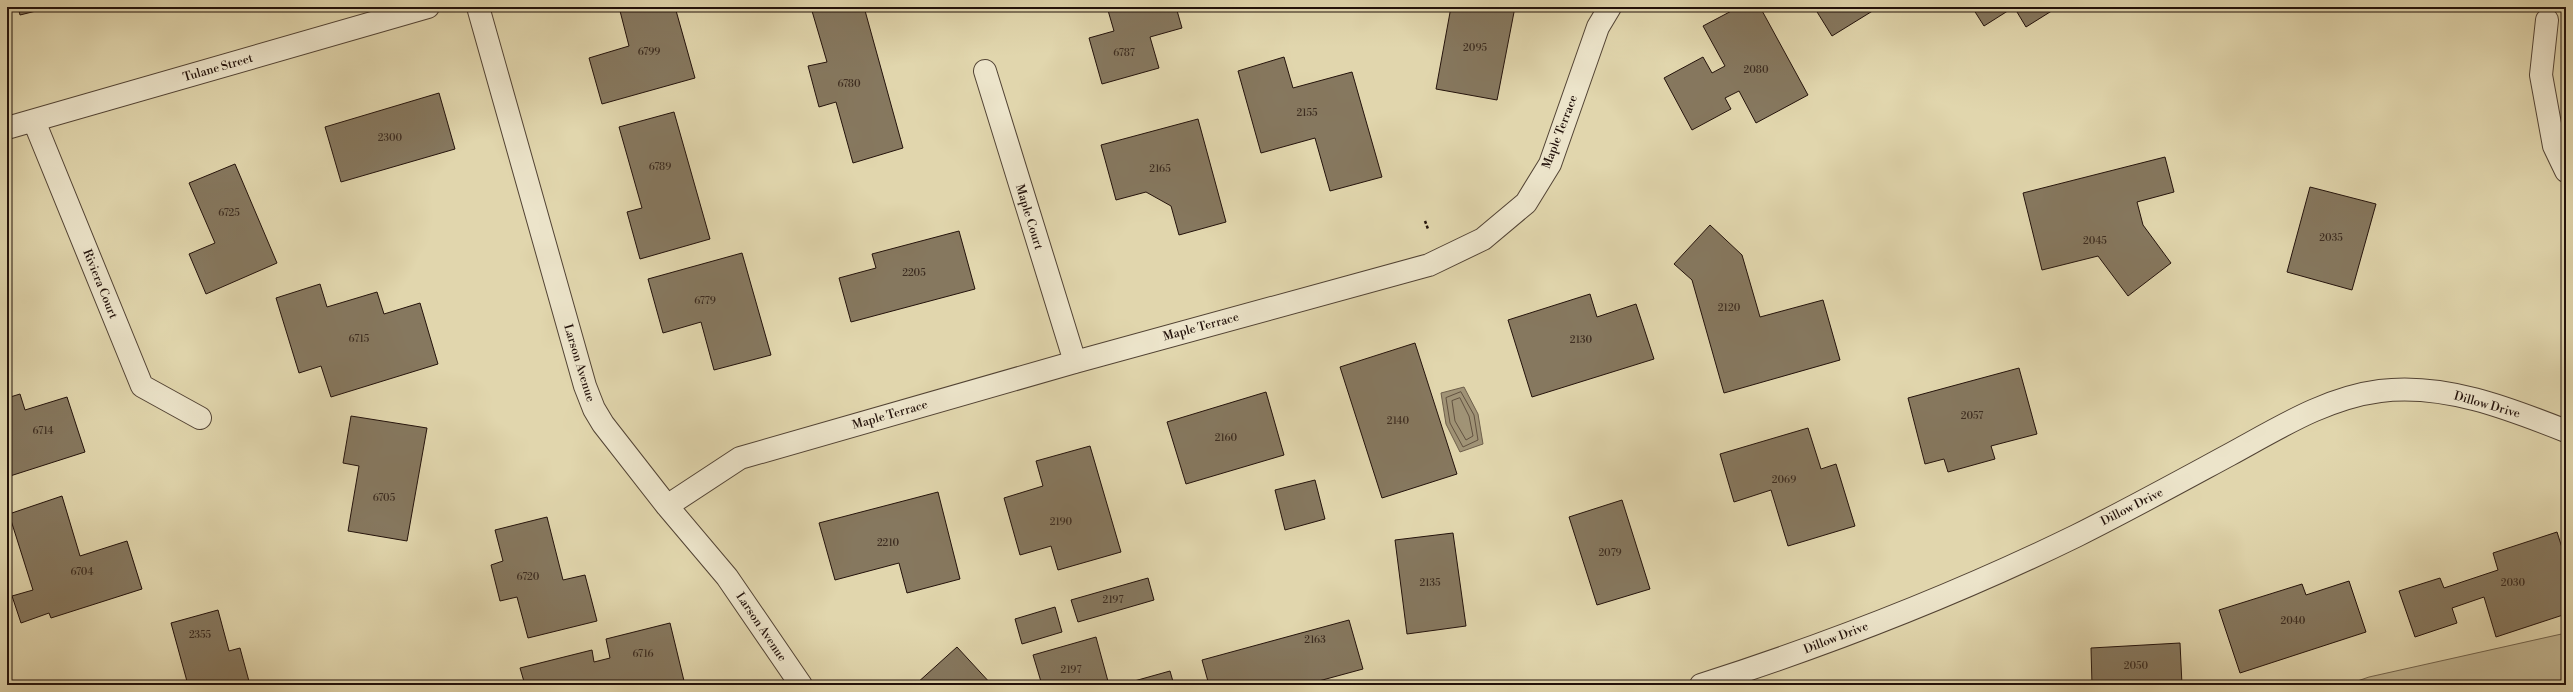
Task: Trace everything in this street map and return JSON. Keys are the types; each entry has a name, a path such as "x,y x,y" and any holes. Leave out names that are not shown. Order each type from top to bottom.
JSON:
{"street":[{"name":"Tulane Street","path":"7,128 428,7"},
{"name":"Larson Avenue","path":"478,7 583,379 594,409 667,506 727,577 800,685"},
{"name":"Maple Terrace","path":"667,506 740,458 1075,362 1430,265 1483,239 1526,203 1550,164 1598,27 1610,7"},
{"path":"2547,20 2541,75 2554,146 2566,171"},
{"name":"Maple Court","path":"985,71 1075,362"},
{"name":"Riviera Court","path":"34,121 142,386 200,418"},
{"name":"Dillow Drive","path":"1701,685 1850,633 2005,569 2156,494 2284,424 2350,397 2381,391 2454,394 2497,406 2566,431"}],"shaded area":[{"path":"2566,633 2566,685 2346,685 2369,677"}],"water":[{"path":"1464,387 1478,414 1483,444 1460,452 1446,424 1441,393"}],"building":[{"path":"18,7 52,7 20,15"},
{"path":"619,7 675,7 695,78 602,104 589,58 629,46"},
{"path":"825,7 864,7 903,148 853,163 836,102 819,107 808,66 827,62 812,11"},
{"path":"1107,7 1176,7 1182,28 1150,37 1159,68 1102,84 1089,38 1114,31"},
{"path":"1451,7 1515,7 1497,100 1436,89"},
{"path":"1739,7 1760,7 1808,95 1756,123 1739,91 1725,98 1731,109 1692,130 1664,78 1703,57 1712,73 1725,66 1703,26"},
{"path":"1814,7 1879,7 1832,36"},
{"path":"1972,7 2014,7 1984,26"},
{"path":"2014,7 2058,7 2026,27"},
{"path":"1284,57 1293,88 1352,72 1382,177 1330,191 1315,138 1261,153 1238,71"},
{"path":"439,93 455,149 341,182 325,127"},
{"path":"674,112 710,239 640,259 627,212 642,208 619,127"},
{"path":"1198,119 1226,222 1179,235 1171,206 1146,192 1116,200 1101,145"},
{"path":"2165,157 2174,192 2137,202 2143,225 2171,263 2128,296 2098,256 2042,270 2023,193"},
{"path":"235,164 277,263 206,294 189,254 215,243 189,183"},
{"path":"2310,187 2376,204 2352,290 2287,272"},
{"path":"1710,225 1742,255 1760,317 1823,300 1840,360 1724,393 1692,280 1674,264"},
{"path":"959,231 975,289 851,322 839,278 876,268 872,254"},
{"path":"742,253 771,355 714,370 701,322 663,333 648,279"},
{"path":"320,284 327,307 377,292 384,314 420,303 438,364 331,397 321,366 299,373 276,298"},
{"path":"1590,294 1597,317 1636,304 1654,359 1532,397 1508,320"},
{"path":"1415,343 1457,474 1382,498 1340,367"},
{"path":"2019,368 2037,434 1991,446 1995,459 1948,472 1944,459 1925,464 1908,398"},
{"path":"1266,392 1284,455 1186,484 1167,422"},
{"path":"20,394 25,410 67,397 85,452 7,477 7,398"},
{"path":"351,416 427,428 407,541 348,531 359,466 343,463"},
{"path":"1808,428 1821,469 1836,464 1855,526 1788,546 1771,490 1734,502 1720,454"},
{"path":"1090,446 1121,552 1058,570 1051,546 1020,555 1004,498 1043,486 1036,461"},
{"path":"1315,480 1325,519 1285,530 1275,490"},
{"path":"938,492 960,579 907,593 899,563 835,580 819,523"},
{"path":"62,496 80,556 127,541 142,589 51,618 49,613 21,623 12,596 33,590 9,514"},
{"path":"1622,500 1650,589 1597,605 1569,517"},
{"path":"547,517 563,580 585,575 597,621 528,638 517,597 500,601 491,565 503,561 495,530"},
{"path":"2557,532 2566,560 2566,614 2496,637 2484,597 2452,608 2457,623 2415,637 2399,591 2440,578 2444,588 2498,570 2493,553"},
{"path":"1453,533 1466,626 1407,634 1395,540"},
{"path":"1148,578 1154,600 1078,622 1071,600"},
{"path":"2349,581 2366,632 2240,673 2219,610 2302,584 2306,595"},
{"path":"1055,607 1062,632 1022,644 1015,619"},
{"path":"218,610 229,651 240,648 250,685 188,685 171,623"},
{"path":"1349,620 1363,669 1304,685 1209,685 1202,660"},
{"path":"670,623 685,685 525,685 520,668 592,650 594,662 610,658 606,639"},
{"path":"1096,637 1109,685 1042,685 1033,655"},
{"path":"2180,643 2182,685 2092,685 2091,648"},
{"path":"957,647 992,685 916,684"},
{"path":"1170,671 1174,685 1120,685"}]}
